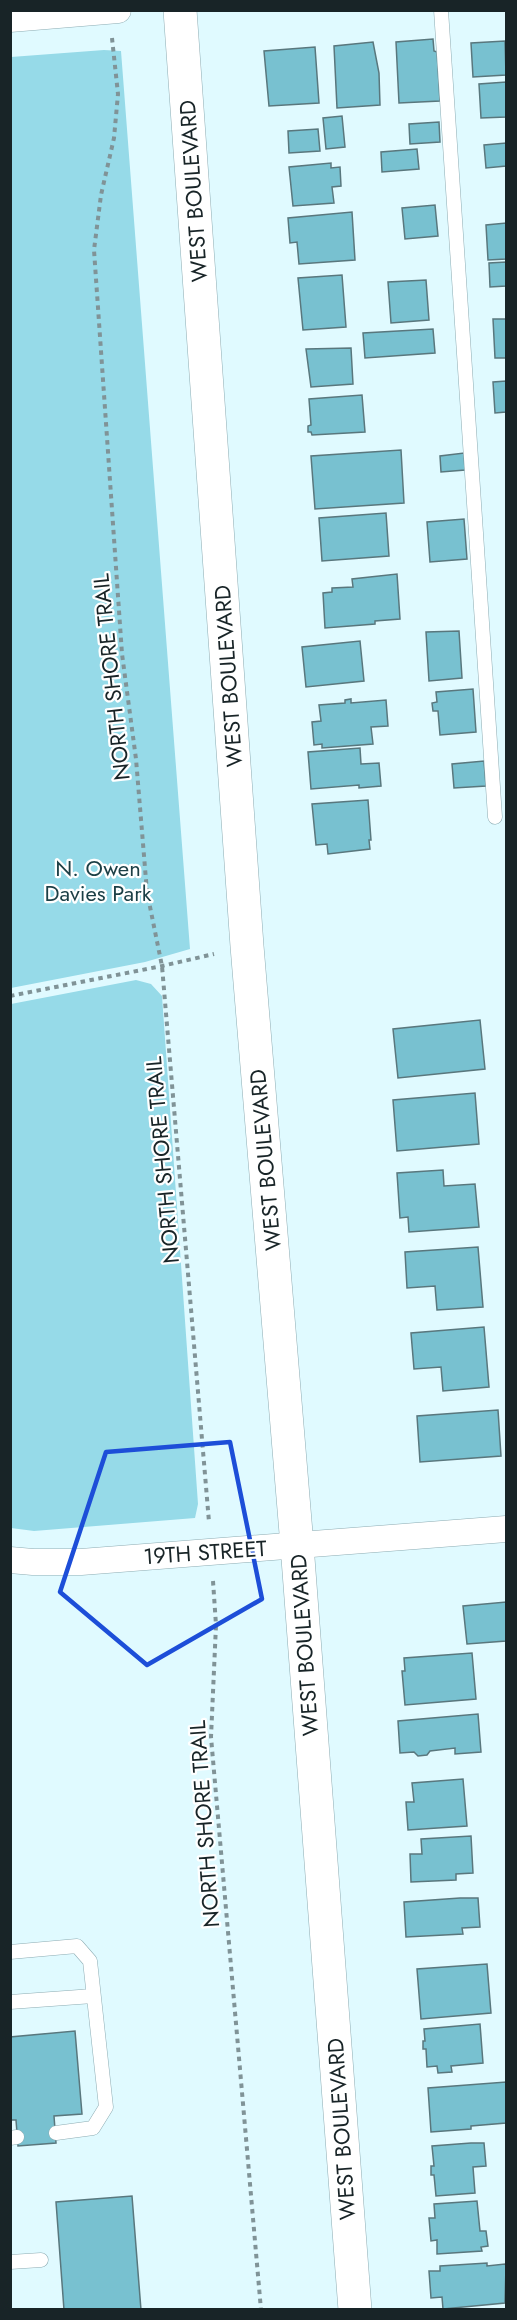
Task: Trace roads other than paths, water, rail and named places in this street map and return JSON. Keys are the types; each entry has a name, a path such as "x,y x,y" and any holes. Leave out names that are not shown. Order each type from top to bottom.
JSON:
{"street":[{"path":"10,19 118,10"},
{"name":"WEST BOULEVARD","path":"180,10 247,946 297,1545 355,2310"},
{"name":"19TH STREET","path":"10,1560 81,1562 507,1529"}],"lane":[{"path":"441,10 495,817"},
{"path":"10,1952 77,1946 90,1961 106,2107 93,2128 56,2133"},
{"path":"10,2002 93,1996"},
{"path":"10,2262 41,2260"}],"park label":[{"name":"N. Owen Davies Park","path":"98,880"}]}
